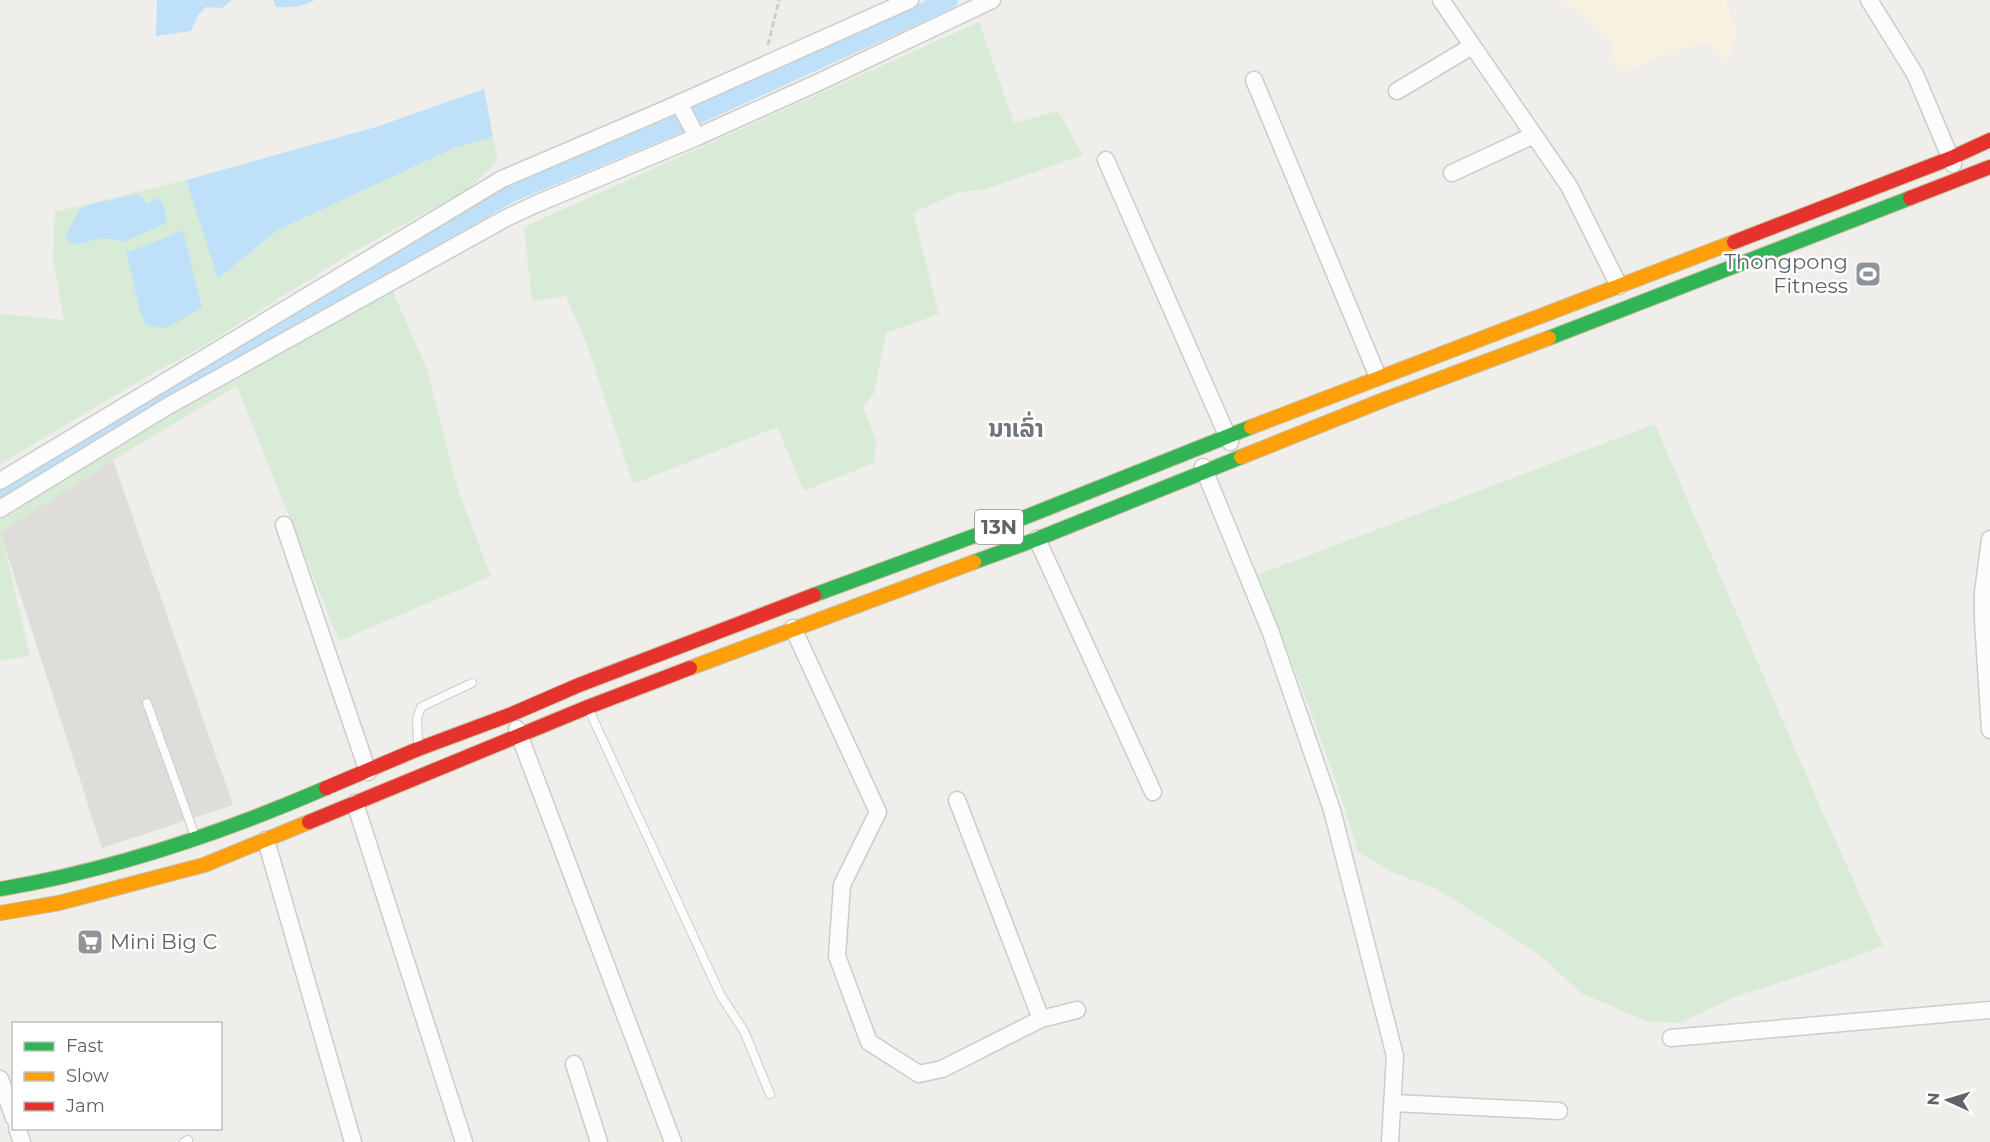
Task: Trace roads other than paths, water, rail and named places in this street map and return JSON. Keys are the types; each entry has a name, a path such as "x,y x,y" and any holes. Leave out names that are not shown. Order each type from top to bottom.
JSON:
{"highway":[{"name":"13N","path":"0,889 54,880 196,839 258,818 418,749 512,714 590,680 1028,516 1195,450 1227,435 1951,158 1990,140"},
{"name":"13N","path":"0,913 59,903 204,866 588,707 793,628 1036,539 1236,458 1990,167"}],"street":[{"path":"0,481 502,179 762,67 910,0"},
{"path":"0,509 168,406 506,218 698,137 992,0"},
{"path":"1441,0 1569,186 1619,286"},
{"path":"1869,0 1915,74 1960,180"},
{"path":"1397,91 1472,46"},
{"path":"1254,80 1378,377"},
{"path":"679,103 698,137"},
{"path":"1452,173 1534,135"},
{"path":"1106,160 1236,458"},
{"path":"1195,450 1271,633 1332,810 1395,1056 1390,1142"},
{"path":"284,525 368,772"},
{"path":"1036,539 1153,792"},
{"path":"1990,539 1983,592 1983,620 1990,730"},
{"path":"793,628 878,812 842,885 837,956 869,1042 919,1074 942,1069 1041,1019 1077,1010"},
{"path":"512,714 673,1142"},
{"path":"957,800 1041,1019"},
{"path":"355,803 464,1142"},
{"path":"266,840 353,1142"},
{"path":"1671,1038 1990,1011"},
{"path":"574,1064 599,1142"},
{"path":"0,1079 8,1111"},
{"path":"1394,1102 1559,1111"}],"lane":[{"path":"418,749 417,718 421,707 472,683"},
{"path":"147,703 196,839"},
{"path":"588,707 721,996 744,1031 770,1094"}],"water":[{"path":"157,0 232,0 222,8 206,7 198,15 191,31 156,36"},
{"path":"273,0 315,0 301,6 276,7"},
{"path":"484,89 493,137 454,148 278,230 218,279 186,180 376,127"},
{"path":"137,194 143,197 146,204 156,198 163,203 167,223 123,242 104,238 76,245 65,238 79,210 89,205"},
{"path":"183,230 202,307 167,328 146,325 140,311 126,252"}],"waterway":[{"path":"0,495 509,194 667,129 949,0"}],"place":[{"name":"Thongpong Fitness","path":"1868,274"},
{"name":"Mini Big C","path":"90,942"}],"district":[{"name":"ນາເລົ່າ","path":"1016,429"}]}
